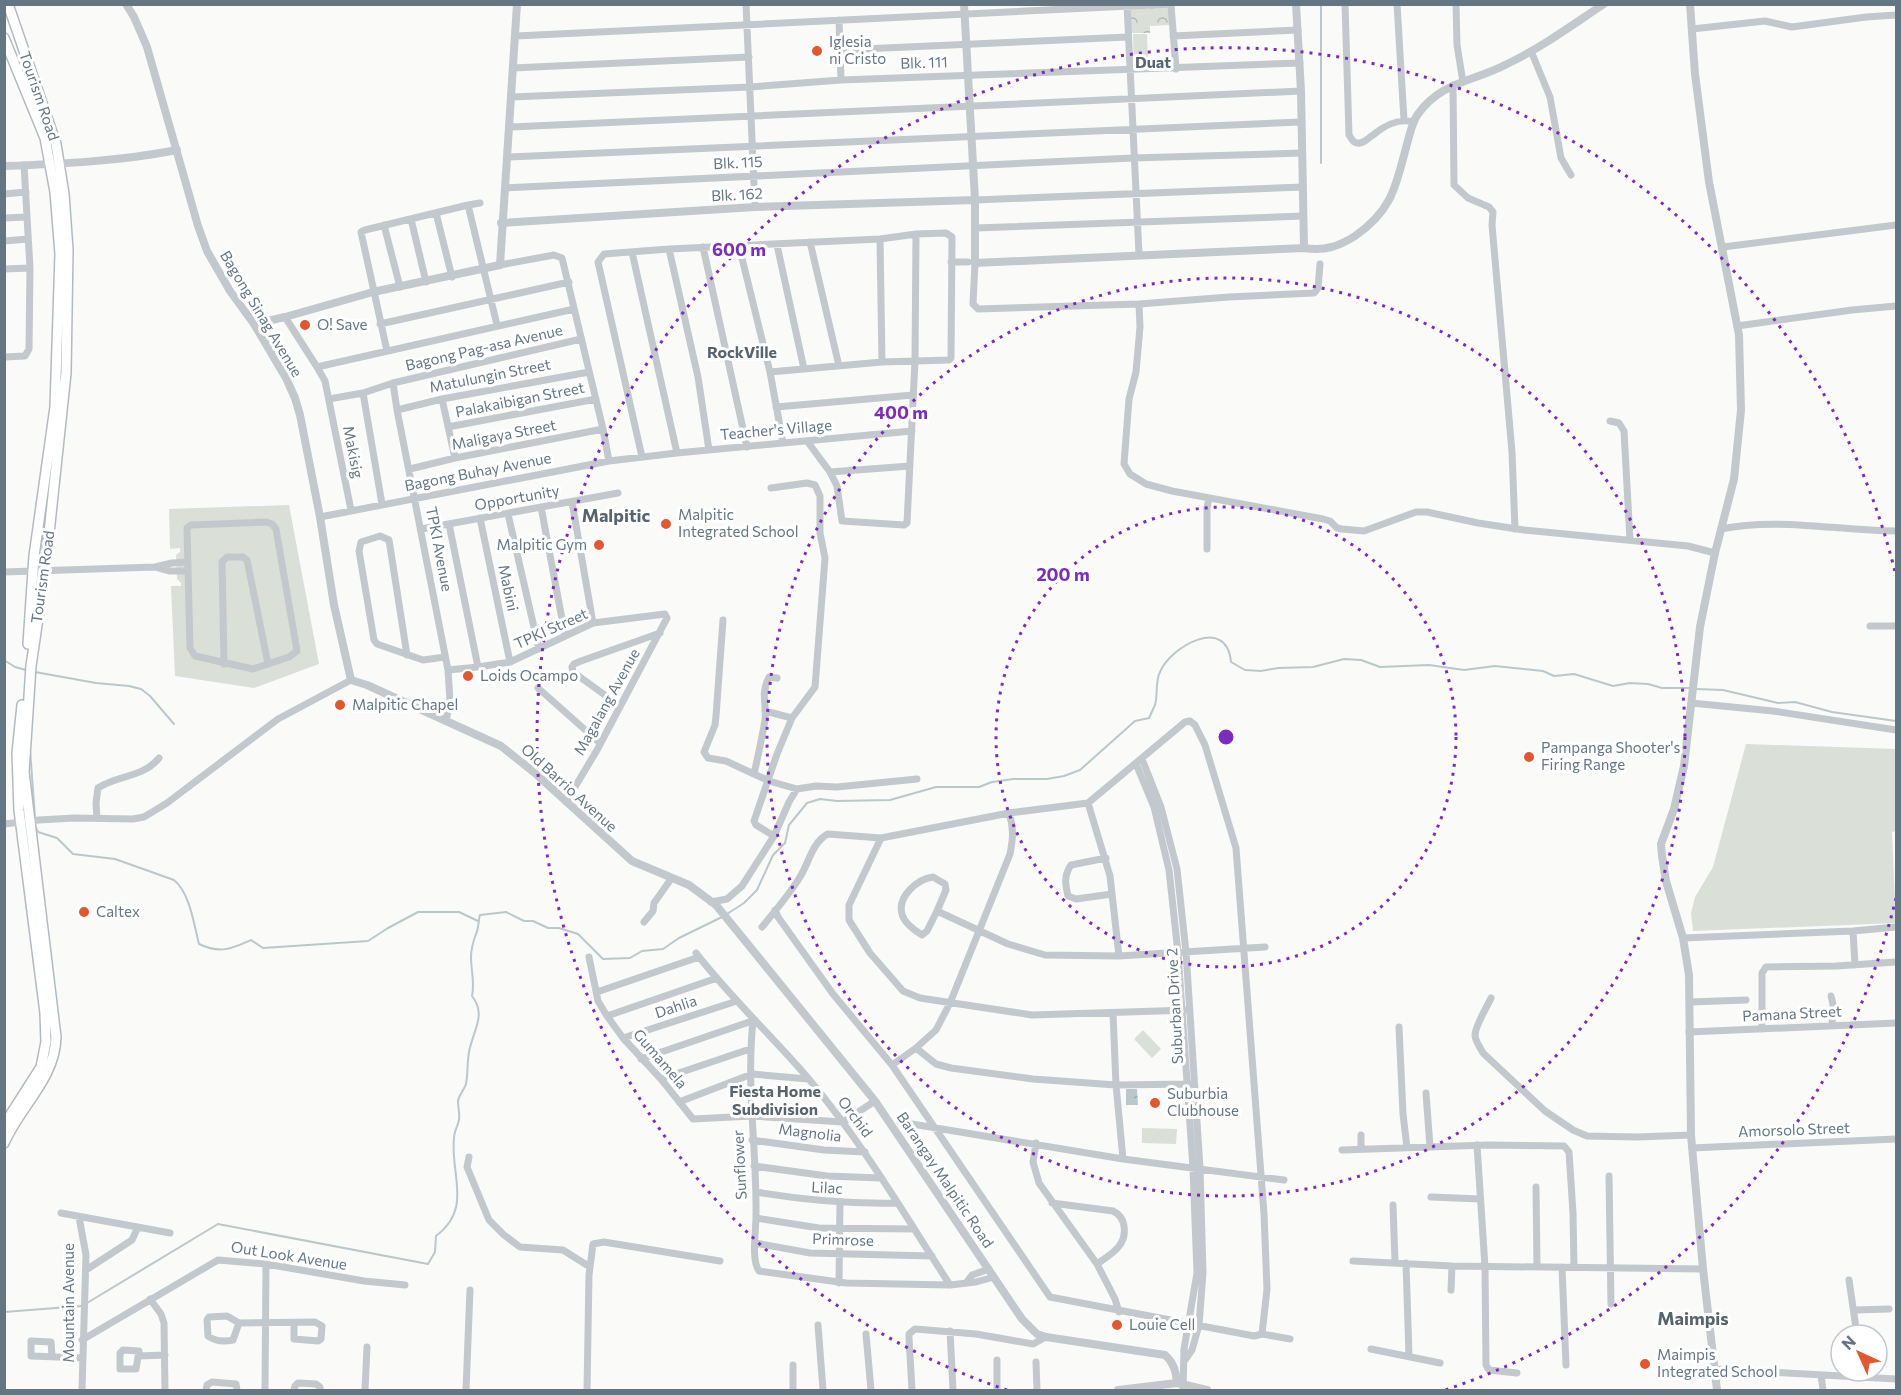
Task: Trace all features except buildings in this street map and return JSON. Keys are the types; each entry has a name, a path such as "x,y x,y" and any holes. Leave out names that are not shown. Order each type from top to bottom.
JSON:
{"main road":[{"name":"Tourism Road","path":"8,4 29,69 53,129 60,254 55,407 34,556 29,666"},
{"name":"Tourism Road","path":"4,38 56,164 64,194 68,250 66,373 45,571 27,679 24,772 46,943 56,1050 50,1068 4,1143"},
{"name":"Tourism Road","path":"4,1125 41,1067 46,1042 30,821"}],"street":[{"name":"Bagong Sinag Avenue","path":"126,4 147,47 194,215 207,251 230,291 254,324 286,378 295,398 320,517 334,605 351,680"},
{"path":"500,265 501,223 511,127 517,4"},
{"path":"746,4 755,207"},
{"path":"516,36 748,26 965,9 1172,4 1176,69"},
{"path":"1296,4 1301,91 1304,248"},
{"path":"1345,4 1349,135 1352,141 1357,143 1365,141 1391,123 1404,120 1414,122"},
{"path":"1397,4 1404,120"},
{"path":"1456,4 1457,45 1463,82"},
{"path":"951,262 1304,248 1320,250 1335,246 1365,229 1378,217 1392,196 1416,117 1432,98 1453,85 1508,64 1532,51 1604,4"},
{"path":"1690,4 1695,74 1709,182 1737,326 1741,389 1739,440 1734,479 1715,553 1700,627 1684,766 1674,809 1661,844 1666,881 1683,938 1689,975 1691,1135 1702,1269 1717,1390"},
{"path":"1127,6 1138,254"},
{"path":"965,9 975,200 971,263 973,304 978,309 1139,304 1314,293 1318,288 1320,264"},
{"path":"1692,29 1765,21 1792,27 1896,15"},
{"path":"839,20 841,80"},
{"path":"1173,36 1298,30"},
{"path":"840,50 1128,37"},
{"path":"1532,51 1550,97 1561,158 1571,175"},
{"path":"513,68 749,57"},
{"name":"Blk. 111","path":"512,97 750,87 841,80 1300,63"},
{"path":"1453,85 1454,184 1468,198 1489,207 1493,212 1492,225 1512,452 1515,529"},
{"path":"511,127 1301,91"},
{"path":"508,157 1301,122"},
{"path":"4,166 56,164 177,150"},
{"name":"Blk. 115","path":"505,188 1133,158 1302,153"},
{"path":"4,357 25,356 29,349 30,268 24,165"},
{"path":"975,200 1303,187"},
{"path":"4,194 26,192"},
{"name":"Blk. 162","path":"501,223 755,207 975,200"},
{"path":"387,351 361,236 365,230 480,203"},
{"path":"468,205 497,325"},
{"path":"436,213 452,277"},
{"path":"975,228 1303,216"},
{"path":"4,218 27,217"},
{"path":"411,219 426,282"},
{"path":"384,225 400,287"},
{"path":"1723,247 1896,225"},
{"path":"807,441 830,472 837,486 841,519 844,522 904,525 908,521 915,361 916,234"},
{"path":"642,457 598,262 604,254 880,239 916,234 952,237 951,358 946,361 882,362 770,372"},
{"path":"880,239 882,362"},
{"path":"4,241 28,240"},
{"path":"810,242 839,366"},
{"path":"777,245 804,369"},
{"path":"740,246 770,372 783,443"},
{"path":"703,247 747,447"},
{"path":"669,249 698,377 709,450"},
{"path":"632,252 677,453"},
{"path":"254,324 374,292 558,255 562,258 569,282 609,461"},
{"path":"4,269 30,268"},
{"path":"380,324 569,282"},
{"path":"1139,304 1140,327 1136,372 1129,399 1124,464 1133,478 1146,484 1323,519 1342,530 1368,531 1416,512 1427,512 1478,524 1688,546 1715,553"},
{"path":"1737,326 1852,309 1896,306"},
{"path":"317,367 574,309"},
{"name":"Makisig","path":"285,317 325,381 351,510"},
{"name":"Bagong Pag-asa Avenue","path":"329,399 363,393 393,382 581,339"},
{"name":"Matulungin Street","path":"397,410 442,399 589,372"},
{"name":"TPKI Avenue","path":"393,382 448,669 450,701 446,721"},
{"path":"363,393 382,504"},
{"path":"776,407 913,395"},
{"path":"442,399 455,458"},
{"name":"Palakaibigan Street","path":"448,427 596,399"},
{"path":"1610,421 1619,423 1624,431 1630,540"},
{"name":"Maligaya Street","path":"410,469 603,429"},
{"name":"Teacher's Village","path":"642,457 912,431"},
{"name":"Bagong Buhay Avenue","path":"320,517 609,461 642,457"},
{"path":"830,472 910,466"},
{"path":"771,488 807,483 815,485 820,496 820,533 825,558 815,687 792,718 754,821 756,825 774,836"},
{"name":"Opportunity","path":"422,530 618,493"},
{"path":"1207,549 1209,498"},
{"path":"572,502 593,623"},
{"path":"541,507 566,635"},
{"path":"508,514 539,649"},
{"name":"Mabini","path":"480,518 510,662"},
{"path":"266,522 275,526 298,649 293,655 248,669 197,657 191,651 188,571 186,531 189,525 266,522"},
{"path":"449,524 478,668"},
{"path":"1721,529 1738,525 1781,524 1896,531"},
{"path":"407,655 389,540 380,536 361,542 359,551 374,640 377,644 407,655 429,661 445,657"},
{"path":"224,664 222,562 227,557 242,557 247,560 268,664"},
{"path":"4,572 155,567 188,562"},
{"path":"155,567 169,571 188,571"},
{"name":"TPKI Street","path":"448,669 478,668 510,662 593,623 665,614"},
{"name":"Magalang Avenue","path":"566,802 660,633 667,618 665,614"},
{"path":"723,620 715,725 704,752 708,758 726,761 769,781 797,789 917,779"},
{"path":"1870,626 1896,626"},
{"path":"620,706 573,672 572,667 581,661 660,633"},
{"path":"754,774 765,718 763,699 767,681 769,677 777,678"},
{"path":"4,825 30,821 144,817 167,803 278,719 351,680"},
{"name":"Old Barrio Avenue","path":"351,680 367,685 501,746 536,774 632,861 689,885 714,903 727,917"},
{"path":"538,688 600,743"},
{"path":"1691,700 1896,730"},
{"path":"765,711 792,718"},
{"path":"762,927 800,876 818,840 828,834 881,838 1009,813 1088,803 1185,722 1190,721 1195,725 1205,745 1236,848 1259,1177 1264,1214 1267,1289 1258,1335"},
{"path":"97,818 98,788 135,775 159,758"},
{"name":"Suburban Drive 2","path":"1139,761 1154,807 1169,870 1182,953 1203,1273 1199,1326 1192,1350 1184,1362"},
{"path":"714,903 727,899 742,886 774,836 797,789"},
{"path":"1088,803 1106,858 1119,956"},
{"path":"892,1065 916,1048 936,1029 950,1003 1010,854 1013,835 1009,813"},
{"path":"881,838 849,905 849,920 870,952 903,991 920,999 1032,1015 1186,1010"},
{"path":"1106,858 1071,865 1065,879 1066,889 1068,896 1076,899 1112,894"},
{"path":"933,877 945,884 946,890 937,910 927,931 922,935 903,917 901,910 912,887 926,878 933,877"},
{"path":"644,922 671,879"},
{"path":"775,910 809,963 892,1065 1050,1298 1189,1325 1290,1339"},
{"path":"937,910 1008,944 1045,955 1119,956 1265,947"},
{"name":"Barangay Malpitic Road","path":"727,917 789,997 875,1101 1022,1319 1037,1334 1046,1337 1165,1355 1171,1361 1182,1386"},
{"path":"1683,938 1896,927"},
{"path":"1853,931 1855,965"},
{"name":"Orchid","path":"597,992 697,955 808,1079 843,1122 865,1152 950,1285"},
{"name":"Gumamela","path":"589,957 598,1001 606,1016 693,1119 752,1116"},
{"path":"1762,1029 1763,970 1773,967 1896,962"},
{"path":"606,1016 717,978"},
{"path":"1831,996 1832,1026"},
{"path":"1491,998 1477,1027 1476,1041 1483,1053 1545,1111 1573,1130 1587,1136 1691,1135"},
{"path":"1690,1002 1746,1000"},
{"name":"Dahlia","path":"623,1038 737,1001"},
{"path":"1113,1013 1116,1085 1124,1159"},
{"path":"641,1059 754,1020"},
{"name":"Sunflower","path":"754,1020 750,1049 756,1192 756,1267 759,1271 839,1283"},
{"name":"Pamana Street","path":"1689,1032 1896,1023"},
{"path":"1399,1027 1407,1148"},
{"path":"916,1048 936,1064 951,1068 1034,1079 1116,1085 1190,1083"},
{"path":"661,1079 750,1049"},
{"path":"679,1101 752,1074 808,1079"},
{"path":"1426,1093 1430,1147"},
{"path":"752,1116 843,1122 875,1101"},
{"path":"900,1122 936,1130 1036,1143 1124,1159 1284,1180"},
{"path":"1360,1135 1361,1149"},
{"name":"Amorsolo Street","path":"1692,1148 1896,1139"},
{"name":"Magnolia","path":"753,1140 824,1150 865,1152"},
{"path":"1036,1143 1033,1162 1039,1183 1097,1264 1116,1299 1119,1312"},
{"path":"1342,1150 1560,1144 1568,1149 1574,1213 1575,1267"},
{"path":"1477,1145 1485,1267 1486,1365 1489,1370 1516,1373"},
{"path":"469,1157 467,1167 492,1225 520,1248 563,1250 590,1267"},
{"path":"754,1166 827,1176 881,1178"},
{"name":"Suburban Drive 2","path":"1182,1386 1184,1349 1197,1273 1196,1168"},
{"path":"1609,1176 1611,1304"},
{"path":"1536,1187 1537,1267"},
{"name":"Lilac","path":"756,1192 798,1200 897,1203"},
{"path":"1431,1197 1480,1199"},
{"path":"840,1202 839,1283 950,1285 994,1278"},
{"path":"1052,1203 1113,1210 1119,1215 1124,1224 1123,1242 1097,1264"},
{"path":"1393,1205 1395,1262"},
{"path":"62,1213 170,1233"},
{"name":"Mountain Avenue","path":"79,1217 84,1240 86,1270 82,1390"},
{"path":"756,1218 840,1229 914,1229"},
{"path":"86,1270 132,1240 138,1227"},
{"path":"587,1390 590,1267 592,1246 595,1242 720,1261"},
{"name":"Primrose","path":"755,1243 810,1253 932,1257"},
{"name":"Out Look Avenue","path":"82,1340 218,1260 266,1264 364,1281 405,1285"},
{"path":"1353,1261 1485,1267 1702,1269"},
{"path":"1406,1263 1409,1356"},
{"path":"265,1390 266,1264"},
{"path":"1451,1290 1452,1266"},
{"path":"1562,1267 1566,1365"},
{"path":"966,1283 972,1275 989,1269"},
{"path":"976,1273 981,1281"},
{"path":"1849,1280 1856,1323"},
{"path":"466,1390 470,1290"},
{"path":"150,1299 161,1314 164,1323 165,1390"},
{"path":"1855,1310 1889,1310"},
{"path":"239,1323 233,1340 226,1342 213,1340 208,1336 207,1320 227,1316 239,1323 315,1322 322,1326 321,1339 318,1341 296,1339 293,1337 294,1323"},
{"path":"818,1325 823,1390"},
{"path":"912,1390 909,1334 915,1329 950,1331 1033,1344 1046,1337"},
{"path":"950,1331 953,1390"},
{"path":"866,1334 871,1390"},
{"path":"52,1356 51,1342 32,1341 31,1356 83,1358"},
{"path":"365,1390 367,1347"},
{"path":"1371,1349 1440,1363"},
{"path":"139,1356 165,1355"},
{"path":"997,1360 997,1390"},
{"path":"1036,1362 1037,1390"},
{"path":"793,1365 793,1390"},
{"path":"1714,1369 1829,1375"},
{"path":"1821,1375 1823,1390"},
{"path":"206,1390 207,1385 212,1382 234,1384 237,1390"},
{"path":"294,1390 298,1383 316,1384 320,1390"},
{"path":"1118,1390 1182,1386 1207,1390"}],"green space":[{"path":"1169,7 1170,25 1150,26 1150,33 1131,33 1130,8"},
{"path":"1133,34 1147,34 1148,61 1134,62"},
{"path":"289,505 319,664 254,688 175,676 171,586 181,586 177,579 176,555 180,552 180,548 170,549 169,509"},
{"path":"1746,744 1896,749 1896,831 1892,832 1896,923 1693,931 1691,913 1695,897 1713,867"},
{"path":"1143,1030 1161,1049 1152,1058 1134,1039"},
{"path":"1142,1128 1177,1129 1176,1144 1142,1143"}],"water":[{"path":"1126,1089 1137,1089 1138,1105 1126,1105"}],"waterway":[{"path":"1321,4 1321,163"},
{"path":"727,914 744,903 757,890 773,855 785,843 789,825 807,803 820,799 890,800 936,787 979,787 992,782 1013,779 1047,779 1080,770 1135,721 1149,718 1155,705 1158,676 1166,662 1186,645 1198,640 1210,638 1220,640 1227,648 1231,662 1245,670 1313,667 1344,659 1361,660 1380,667 1429,665 1464,670 1495,666 1543,671 1554,676 1574,674 1613,686 1630,683 1662,688 1690,688"},
{"path":"4,660 15,667 26,670"},
{"path":"35,672 141,689 174,724"},
{"path":"34,681 35,672"},
{"path":"1696,689 1723,690 1778,703 1795,702 1832,712 1896,721"},
{"path":"30,749 35,818"},
{"path":"34,824 38,832 57,838 73,854 115,859 174,880 188,901 199,944 213,949 231,948 251,940 263,948 368,941 418,912 459,912 478,921"},
{"path":"87,1303 218,1224 428,1264 435,1252 436,1236 454,1214 457,1202 454,1135 459,1120 458,1101 466,1084 469,1052 479,1016 472,996 471,957 480,915 506,912 524,921 533,921 548,928 559,928 578,934 603,959 630,958 642,951 663,949 679,938 722,917"},
{"path":"4,1312 82,1306"}],"place":[{"name":"Iglesia ni Cristo","path":"817,51"},
{"name":"O! Save","path":"305,325"},
{"name":"Malpitic Integrated School","path":"666,524"},
{"name":"Malpitic Gym","path":"599,545"},
{"name":"Loids Ocampo","path":"468,676"},
{"name":"Malpitic Chapel","path":"340,705"},
{"name":"Pampanga Shooter's Firing Range","path":"1529,757"},
{"name":"Caltex","path":"84,912"},
{"name":"Suburbia Clubhouse","path":"1155,1103"},
{"name":"Louie Cell","path":"1117,1325"},
{"name":"Maimpis Integrated School","path":"1645,1364"}],"district":[{"name":"Duat","path":"1153,62"},
{"name":"RockVille","path":"742,352"},
{"name":"Malpitic","path":"616,516"},
{"name":"Fiesta Home Subdivision","path":"775,1100"},
{"name":"Maimpis","path":"1693,1319"}]}
